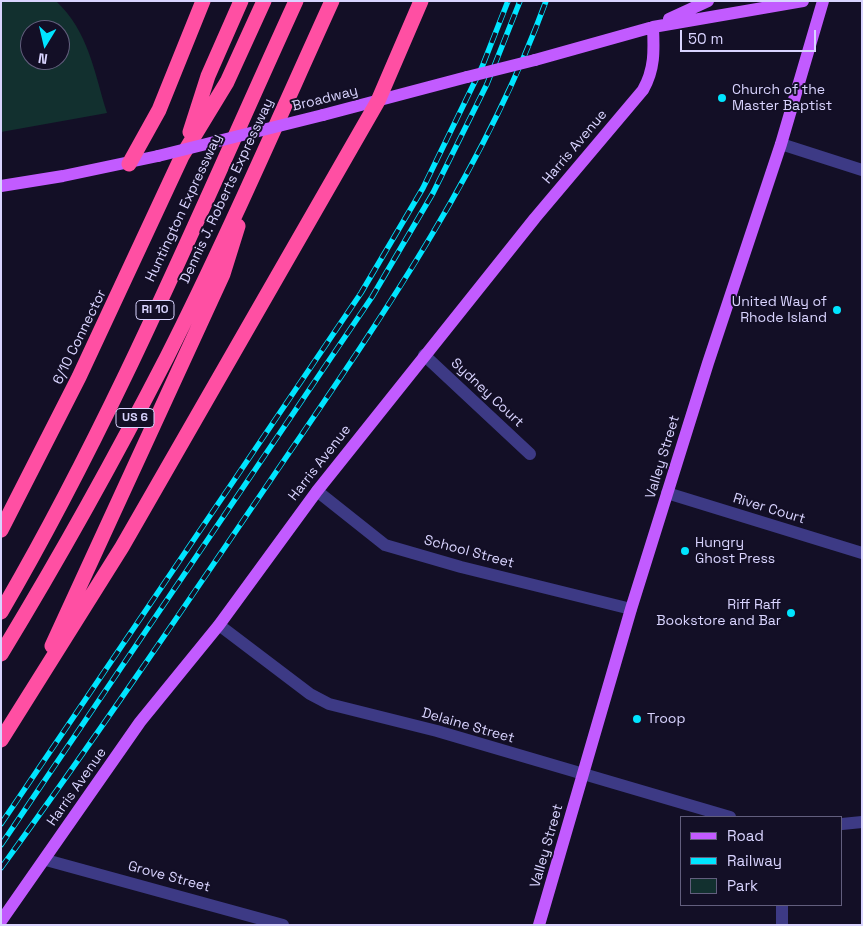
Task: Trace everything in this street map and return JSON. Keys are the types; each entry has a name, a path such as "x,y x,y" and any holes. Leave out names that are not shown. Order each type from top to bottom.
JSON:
{"highway":[{"path":"129,164 159,110 203,1"},
{"path":"182,156 208,76 241,1"},
{"name":"Huntington Expressway","path":"182,156 227,82 264,1"},
{"name":"Huntington Expressway","path":"1,612 59,506 126,372 296,1"},
{"name":"Dennis J. Roberts Expressway","path":"1,654 60,555 132,424 192,306 332,1"},
{"path":"1,740 122,547 378,101 421,1"},
{"name":"6/10 Connector","path":"1,530 80,377 182,156"},
{"path":"23,706 223,274 253,175"}],"main road":[{"name":"Broadway","path":"653,27 708,1"},
{"name":"Broadway","path":"1,186 129,164 535,60 653,27 803,1"},
{"name":"Valley Street","path":"539,925 631,609 781,144 823,1"},
{"name":"Harris Avenue","path":"1,921 46,860 75,814 140,722 219,625 317,491 424,354 643,90 651,72 654,54 653,27"}],"street":[{"path":"781,144 862,170"},
{"name":"Sydney Court","path":"424,354 530,454"},
{"name":"School Street","path":"317,491 385,545 461,567 631,609"},
{"name":"River Court","path":"668,493 862,553"},
{"name":"Delaine Street","path":"219,625 310,694 329,704 437,731 727,816"},
{"path":"843,824 862,822"},
{"name":"Grove Street","path":"46,860 254,921 283,925"},
{"path":"782,906 782,925"}],"green space":[{"path":"1,1 56,1 67,13 83,39 94,68 107,113 1,132"}],"railway":[{"path":"1,824 361,293 423,188 482,67 508,1"},
{"path":"1,845 372,297 433,193 487,84 520,1"},
{"path":"1,868 172,625 311,421 424,248 459,188 491,127 520,65 546,1"}],"place":[{"name":"Church of the Master Baptist","path":"722,98"},
{"name":"United Way of Rhode Island","path":"837,310"},
{"name":"Hungry Ghost Press","path":"685,551"},
{"name":"Riff Raff Bookstore and Bar","path":"791,613"},
{"name":"Troop","path":"637,719"}]}
